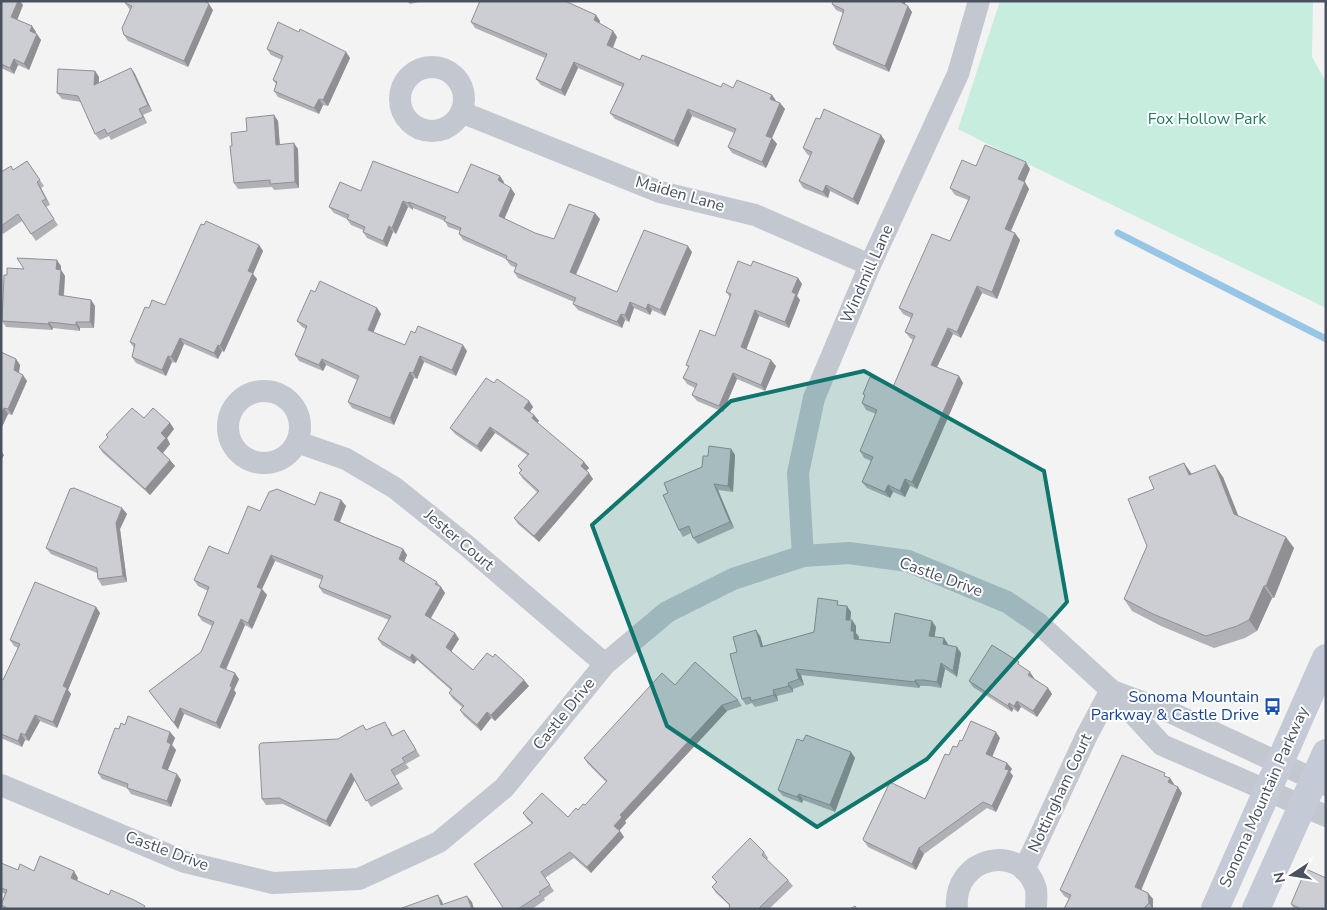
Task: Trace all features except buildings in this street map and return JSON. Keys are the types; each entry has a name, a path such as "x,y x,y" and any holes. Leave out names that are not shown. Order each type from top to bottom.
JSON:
{"main road":[{"name":"Sonoma Mountain Parkway","path":"1214,909 1326,658"},
{"path":"1256,909 1314,811 1326,753"}],"street":[{"name":"Windmill Lane","path":"803,556 798,473 814,398 870,265 958,74 979,1"},
{"name":"Maiden Lane","path":"461,112 660,192 755,215 870,265"},
{"name":"Jester Court","path":"297,442 346,459 395,488 466,544 604,664"},
{"name":"Castle Drive","path":"1,785 186,862 273,883 358,879 439,842 504,788 604,664 667,612 733,578 803,556 849,553 908,561 1007,602 1038,623 1111,690 1162,745 1314,811"},
{"name":"Castle Drive","path":"1111,690 1172,713 1320,782"},
{"name":"Nottingham Court","path":"1024,870 1087,735 1111,690"},
{"name":"Nottingham Court","path":"957,909 957,893 967,872 976,866 997,860 1010,862 1024,870 1033,881 1037,892 1036,909"}],"highlighted area":[{"path":"864,371 1044,471 1067,602 927,759 817,827 667,726 592,525 731,401"}],"green space":[{"name":"Fox Hollow Park","path":"1000,1 1313,1 1312,57 1326,82 1326,308 958,129"}],"waterway":[{"path":"1118,233 1326,339"}],"place":[{"name":"Sonoma Mountain Parkway & Castle Drive","path":"1273,706"}]}
